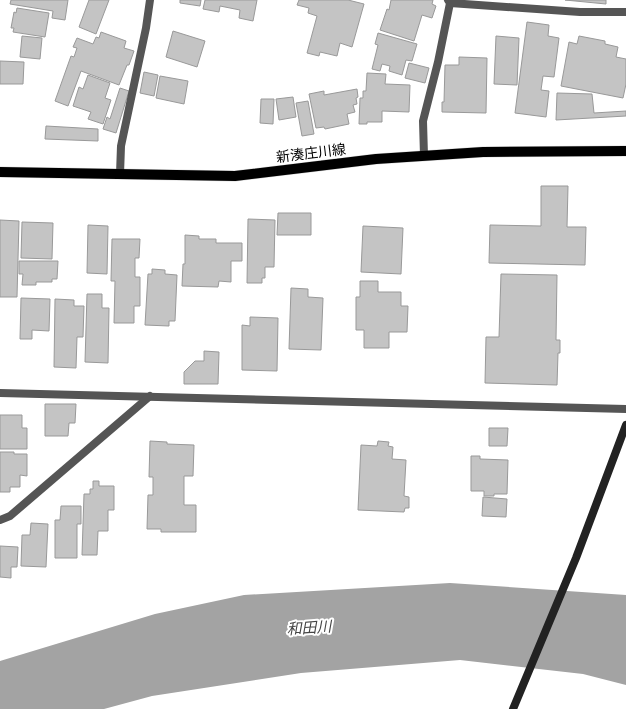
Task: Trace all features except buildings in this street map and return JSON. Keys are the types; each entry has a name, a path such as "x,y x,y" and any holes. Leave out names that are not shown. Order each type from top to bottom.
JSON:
{"main road":[{"name":"新湊庄川線","path":"0,172 235,176 376,159 483,152 626,151"}],"street":[{"path":"120,174 121,146 146,28 150,0"},
{"path":"424,156 423,121 438,62 449,2 580,12 626,12"},
{"path":"0,392 626,409"},
{"path":"0,520 10,516 150,396"},
{"path":"513,709 576,558 626,425"}],"water":[{"name":"和田川","path":"450,583 626,595 626,685 583,674 460,660 301,673 152,696 104,709 0,709 0,661 155,614 244,595"}]}
